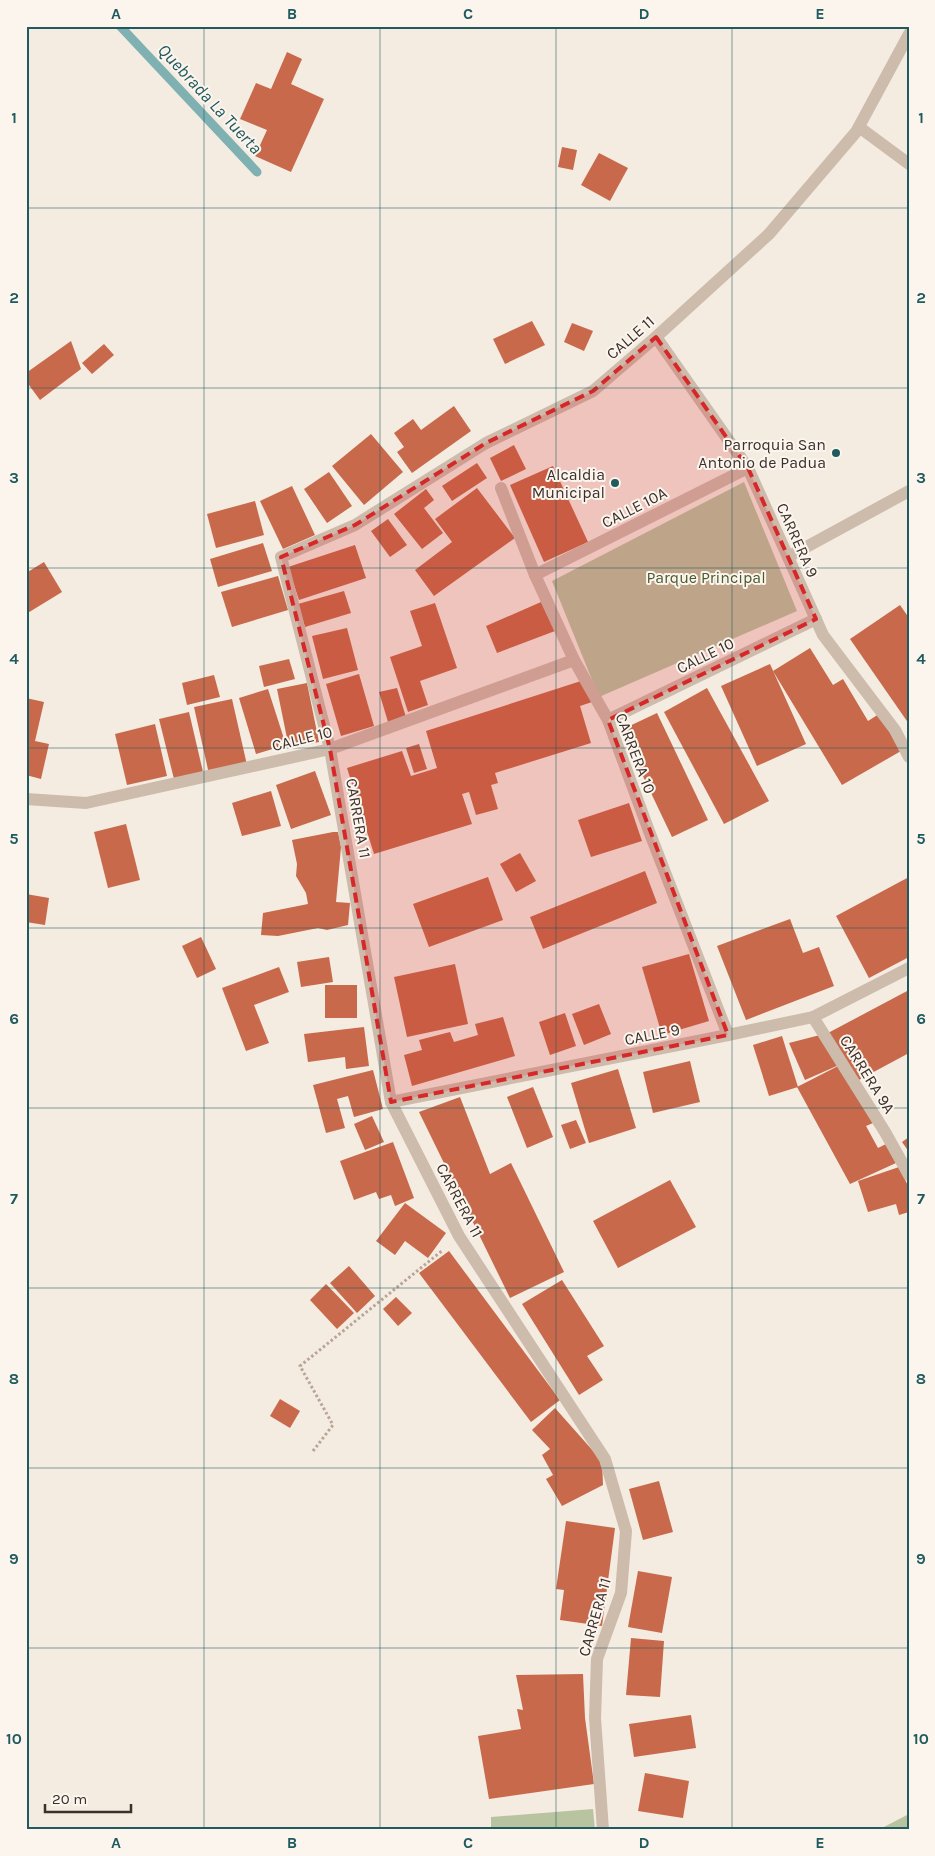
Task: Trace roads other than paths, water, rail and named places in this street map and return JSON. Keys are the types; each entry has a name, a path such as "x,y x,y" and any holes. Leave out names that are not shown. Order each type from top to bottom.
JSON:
{"street":[{"name":"CALLE 11","path":"281,557 355,525 486,444 593,391 656,337 769,234 856,132 909,34"},
{"path":"859,127 909,164"},
{"name":"CARRERA 9","path":"656,337 748,468 823,635 895,730 909,757"},
{"name":"CALLE 10A","path":"535,575 748,468"},
{"name":"CARRERA 10","path":"501,488 535,575 574,660 608,720 648,831 728,1036"},
{"path":"788,557 909,491"},
{"name":"CARRERA 11","path":"281,557 330,749 391,1102 459,1236 605,1459 626,1531 621,1593 597,1659 595,1718 602,1830"},
{"name":"CALLE 10","path":"608,720 816,619"},
{"name":"CALLE 10","path":"26,799 86,803 330,749 574,660"},
{"name":"CALLE 9","path":"391,1102 728,1036 814,1017 909,968"},
{"name":"CARRERA 9A","path":"814,1017 885,1132 909,1175"}],"waterway":[{"name":"Quebrada La Tuerta","path":"120,26 257,172"}],"place":[{"name":"Parroquia San Antonio de Padua","path":"836,453"},
{"name":"Alcaldia Municipal","path":"615,483"}],"park label":[{"name":"Parque Principal","path":"706,577"}]}
